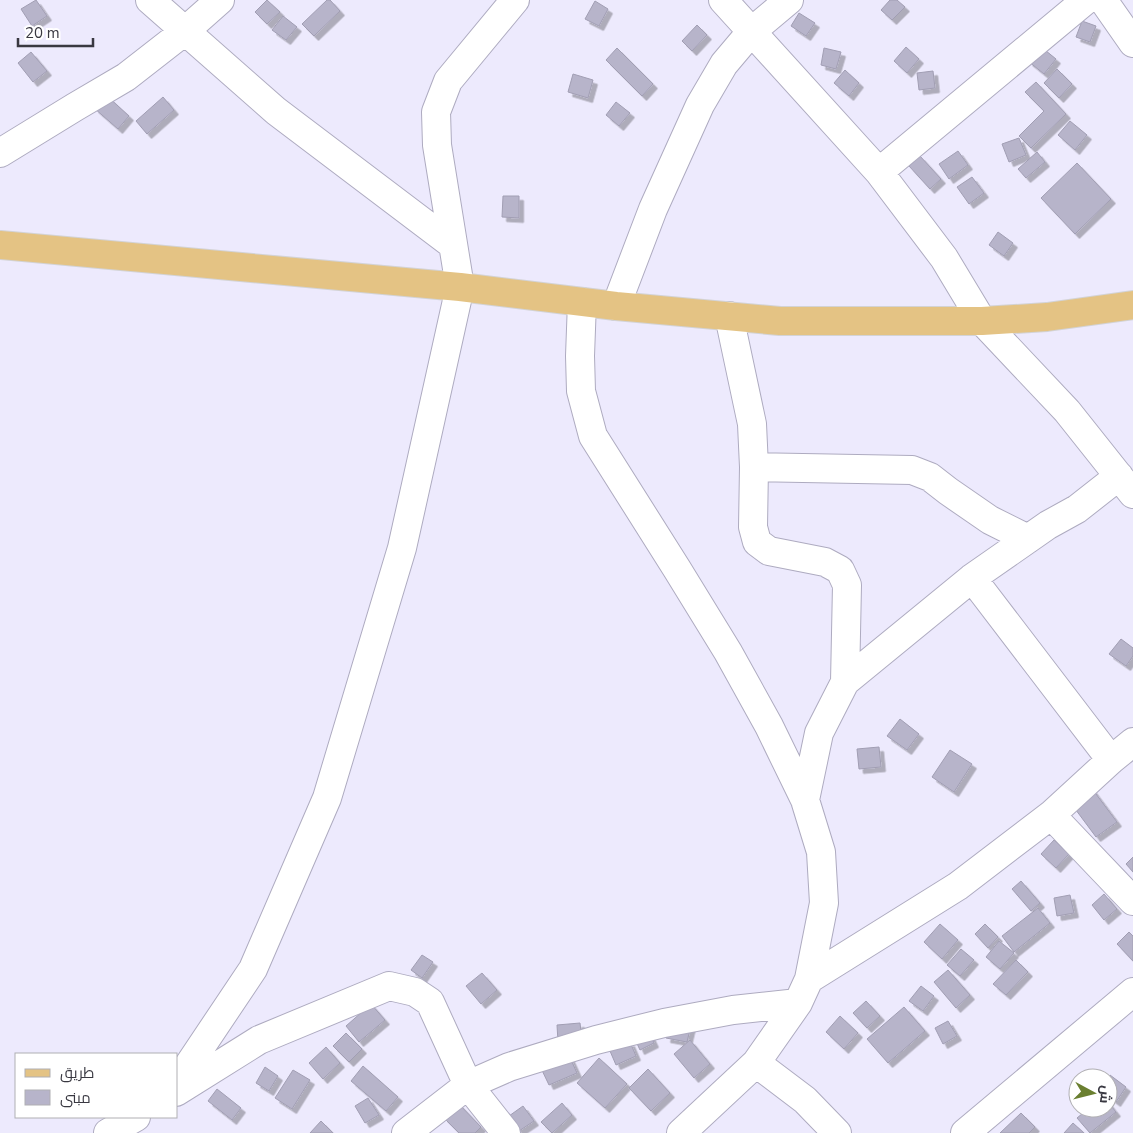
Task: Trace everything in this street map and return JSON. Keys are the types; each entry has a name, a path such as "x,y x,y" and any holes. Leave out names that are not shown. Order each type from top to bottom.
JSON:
{"main road":[{"path":"0,245 460,287 616,306 780,321 982,321 1047,317 1132,302"}],"street":[{"path":"150,0 276,111 453,245"},
{"path":"0,153 126,78 185,31 220,0"},
{"path":"178,1081 253,969 327,798 402,548 460,287 437,145 436,112 448,80 515,0"},
{"path":"723,0 879,172 944,258 982,321 1068,411 1126,485 1048,525 972,578 845,682 819,733 805,800"},
{"path":"616,306 654,209 700,105 724,64 751,32 789,0"},
{"path":"879,172 1086,0"},
{"path":"1103,0 1133,43"},
{"path":"582,302 581,391 593,436 728,652 769,726 805,800 822,852 824,903 804,991 756,1063 681,1133"},
{"path":"729,316 752,424 754,467 753,527 758,542 768,551 825,562 840,570 847,584 845,682"},
{"path":"754,467 912,470 930,477 990,520 1028,539"},
{"path":"972,578 1111,760"},
{"path":"406,1133 468,1085 509,1067 596,1040 664,1023 733,1010 804,991 958,886 1051,815 1133,742"},
{"path":"1051,815 1133,901"},
{"path":"178,1091 259,1040 389,986 415,992 430,1002 468,1085 506,1133"},
{"path":"965,1133 1133,992"},
{"path":"756,1063 805,1100 837,1133"},
{"path":"108,1133 134,1118"}],"building":[{"path":"36,0 47,16 32,26 21,9"},
{"path":"267,0 280,12 267,24 255,12"},
{"path":"327,0 330,0 340,11 314,36 302,24"},
{"path":"890,0 897,0 905,7 892,20 881,10"},
{"path":"595,1 608,9 599,26 585,19"},
{"path":"799,13 815,23 806,36 791,26"},
{"path":"283,16 297,27 286,40 272,30"},
{"path":"1082,21 1096,26 1090,42 1076,37"},
{"path":"697,25 707,35 692,51 682,41"},
{"path":"1040,46 1056,59 1044,74 1028,61"},
{"path":"906,47 919,59 907,73 894,61"},
{"path":"617,48 653,84 642,96 606,60"},
{"path":"824,48 841,52 836,69 821,65"},
{"path":"31,52 47,71 33,82 18,63"},
{"path":"1057,69 1072,84 1059,98 1044,83"},
{"path":"845,70 859,83 849,96 834,83"},
{"path":"933,71 935,88 919,90 917,73"},
{"path":"573,74 593,80 588,98 568,92"},
{"path":"1036,82 1066,114 1031,148 1019,136 1044,111 1025,92"},
{"path":"106,95 129,116 118,129 94,108"},
{"path":"163,97 174,110 147,134 136,121"},
{"path":"616,102 630,113 619,126 606,115"},
{"path":"1070,121 1087,135 1075,150 1058,135"},
{"path":"1019,138 1026,155 1009,162 1002,144"},
{"path":"958,151 968,165 949,179 939,164"},
{"path":"1037,152 1045,162 1026,178 1018,169"},
{"path":"920,156 941,179 930,189 909,166"},
{"path":"1077,163 1111,199 1075,234 1041,198"},
{"path":"972,177 984,193 969,204 957,187"},
{"path":"503,196 519,196 519,218 502,217"},
{"path":"998,232 1013,243 1004,256 989,245"},
{"path":"1121,639 1133,648 1133,656 1126,666 1109,654"},
{"path":"900,719 919,734 907,750 887,736"},
{"path":"879,747 881,767 859,769 857,749"},
{"path":"950,750 972,764 954,792 932,777"},
{"path":"1087,782 1117,822 1096,837 1067,798"},
{"path":"1054,840 1069,854 1056,868 1041,854"},
{"path":"1133,857 1133,872 1126,864"},
{"path":"1021,881 1040,903 1031,911 1012,889"},
{"path":"1104,894 1117,909 1104,920 1092,905"},
{"path":"1070,895 1074,913 1057,916 1054,898"},
{"path":"1038,908 1050,923 1014,952 1002,936"},
{"path":"940,924 958,940 942,959 924,942"},
{"path":"985,924 998,937 988,948 975,934"},
{"path":"1129,932 1133,936 1133,961 1117,944"},
{"path":"999,941 1014,953 1000,969 986,957"},
{"path":"961,949 974,960 960,976 947,965"},
{"path":"422,955 433,962 422,978 411,970"},
{"path":"1016,960 1028,972 1006,995 993,984"},
{"path":"948,970 970,995 956,1008 934,982"},
{"path":"482,973 497,990 481,1004 466,986"},
{"path":"921,986 934,996 923,1011 909,1001"},
{"path":"866,1001 880,1016 867,1028 853,1013"},
{"path":"371,1004 385,1020 359,1042 346,1026"},
{"path":"904,1007 925,1031 888,1063 867,1039"},
{"path":"671,1016 692,1021 687,1042 666,1038"},
{"path":"840,1016 858,1033 844,1049 826,1032"},
{"path":"948,1021 957,1036 943,1044 935,1028"},
{"path":"580,1023 582,1040 558,1042 557,1025"},
{"path":"647,1028 654,1043 640,1050 633,1035"},
{"path":"346,1033 362,1049 349,1062 333,1046"},
{"path":"690,1040 710,1064 694,1078 674,1054"},
{"path":"630,1042 636,1056 616,1065 610,1051"},
{"path":"326,1047 340,1063 323,1079 309,1063"},
{"path":"567,1051 577,1073 549,1085 539,1064"},
{"path":"599,1058 627,1084 605,1108 577,1083"},
{"path":"363,1066 398,1097 386,1111 351,1081"},
{"path":"265,1067 278,1076 269,1091 256,1083"},
{"path":"648,1069 670,1093 651,1111 629,1088"},
{"path":"293,1070 310,1080 292,1109 275,1098"},
{"path":"1118,1081 1126,1087 1118,1099"},
{"path":"217,1089 241,1108 232,1120 208,1101"},
{"path":"368,1098 379,1115 365,1123 355,1106"},
{"path":"458,1103 481,1127 475,1133 459,1133 443,1117"},
{"path":"562,1103 572,1115 552,1133 541,1122"},
{"path":"523,1106 534,1121 519,1131 509,1116"},
{"path":"1021,1113 1035,1127 1029,1133 1000,1133"},
{"path":"1077,1118 1109,1118 1090,1133"},
{"path":"321,1121 333,1133 310,1133"},
{"path":"1073,1123 1084,1133 1064,1133"}]}
